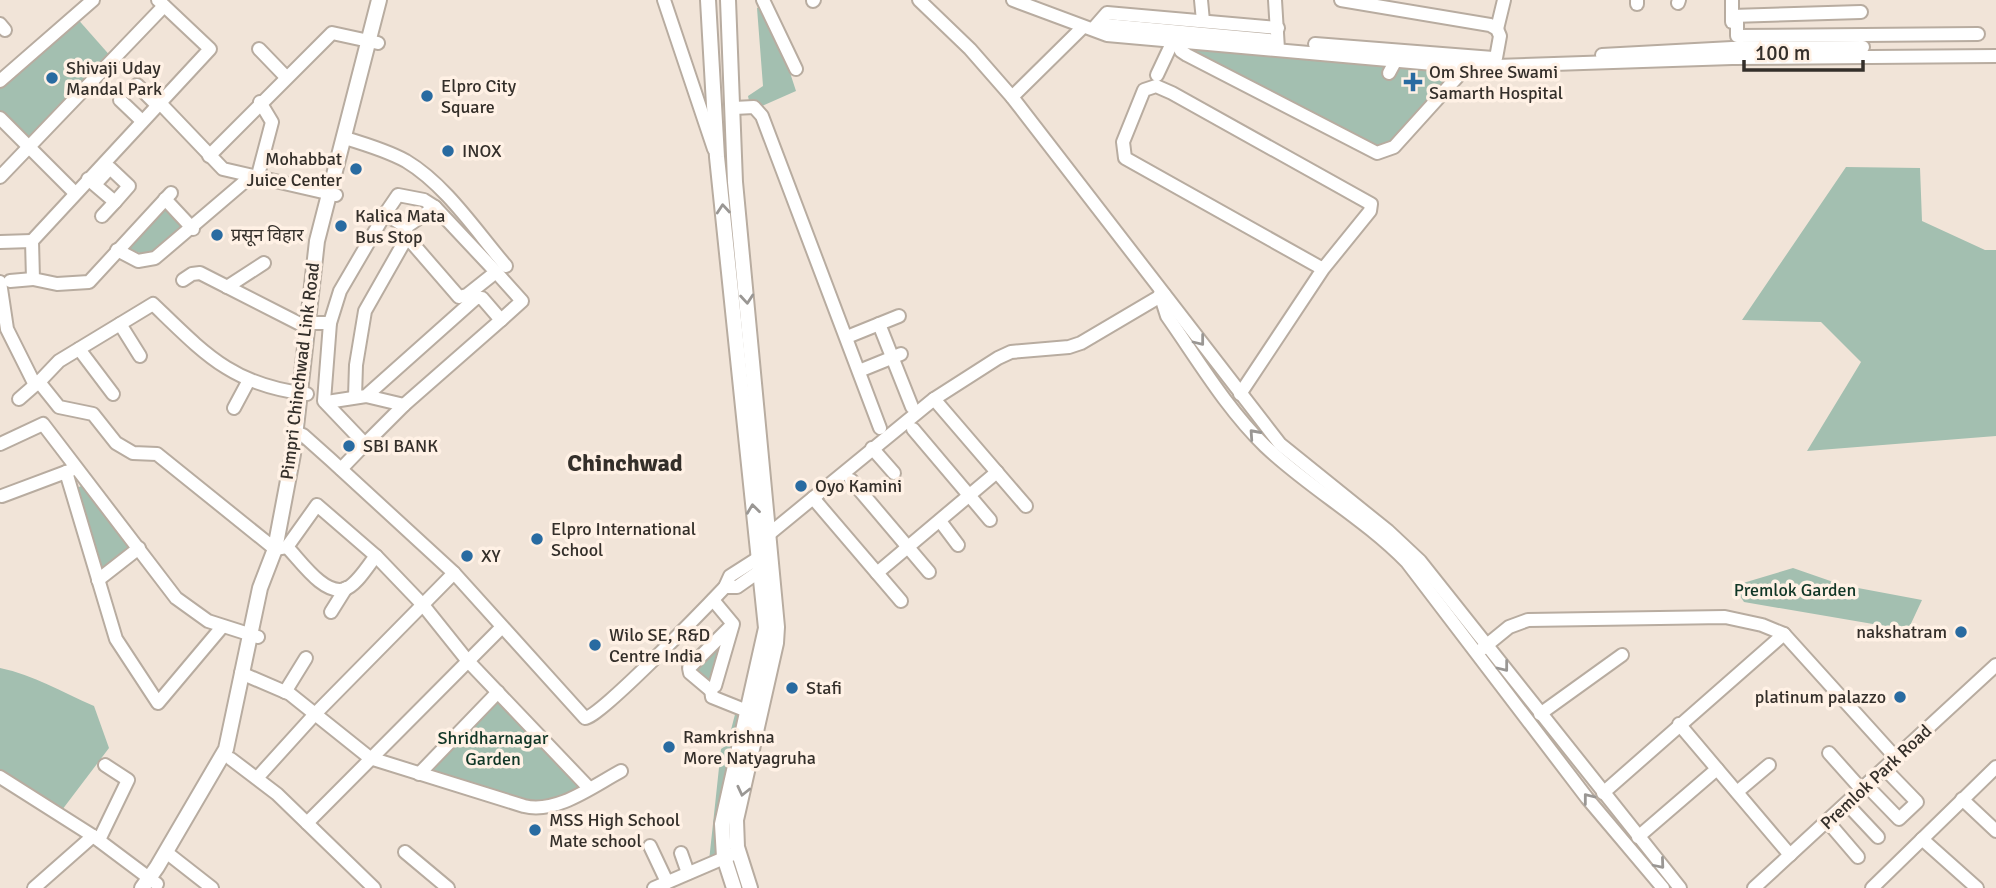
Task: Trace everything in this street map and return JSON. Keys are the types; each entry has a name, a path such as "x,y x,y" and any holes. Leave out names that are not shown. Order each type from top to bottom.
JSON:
{"main road":[{"name":"Pimpri Chinchwad Link Road","path":"373,42 379,0"},
{"name":"Pimpri Chinchwad Link Road","path":"170,855 223,757 271,575 282,549 299,433 310,325 312,268 349,139 373,42 388,0"},
{"path":"708,0 720,158 728,183 743,259 764,553 765,642 724,814 734,888"},
{"path":"718,0 720,158"},
{"path":"728,0 734,108 728,183 727,263 776,643 736,820 731,855 750,888"},
{"path":"727,263 743,259"},
{"name":"Pimpri Chinchwad Link Road","path":"150,885 231,760 245,674"}],"street":[{"path":"0,81 93,0"},
{"path":"664,0 720,158"},
{"path":"763,0 796,69"},
{"path":"919,0 970,49 1012,97 1240,394 1293,456 1408,548 1587,798 1662,888"},
{"path":"1013,0 1107,35 1175,41 1278,39"},
{"path":"1201,0 1203,21"},
{"path":"1275,0 1278,39"},
{"path":"1341,0 1497,29"},
{"path":"1496,58 1500,36 1497,29 1504,0"},
{"path":"1732,0 1737,36 1978,34"},
{"path":"0,177 161,3 210,49 142,121 78,197 32,242 0,242"},
{"path":"1735,19 1861,12"},
{"path":"1012,97 1107,13 1203,21 1278,39 1396,60 1470,62 1732,53 1996,56"},
{"path":"1732,53 1735,19"},
{"path":"1088,28 1107,24 1278,39 1470,62 1496,58 1996,48"},
{"path":"209,156 260,102 332,33 373,42"},
{"path":"1175,41 1187,55 1383,154 1394,148 1470,62"},
{"path":"1157,75 1175,41"},
{"path":"259,49 286,77"},
{"path":"1389,73 1396,60"},
{"path":"137,85 223,169 332,194"},
{"path":"1240,394 1323,269 1370,211 1371,204 1172,93 1156,86 1144,90 1123,142 1125,158 1323,269"},
{"path":"695,92 713,90"},
{"path":"120,100 142,121"},
{"path":"117,250 138,261 147,261 164,253 253,178 272,122 260,102"},
{"path":"734,108 754,107 762,116 880,428"},
{"path":"0,118 78,197"},
{"path":"341,469 404,405 522,301 447,197 416,168 394,156 349,139"},
{"path":"91,182 110,168 129,186 102,216"},
{"path":"91,182 115,202"},
{"path":"365,444 324,401 330,323 340,291 398,195 424,200 435,207 501,269"},
{"path":"193,229 168,196 89,282 57,284 33,279 5,281 4,335 37,384 59,407 93,414 125,450 158,454 319,580 336,589 346,588"},
{"path":"361,396 356,365 365,311 407,232 435,207"},
{"path":"385,214 407,232 459,297 467,295 501,269"},
{"path":"32,242 33,279"},
{"path":"227,287 264,264"},
{"path":"183,280 197,272 310,325 330,323"},
{"path":"299,433 454,573 579,714 590,719 725,587 737,587 813,498 934,399 1011,352 1069,347 1081,343 1161,292"},
{"path":"1161,292 1167,316 1251,432 1274,454 1393,547 1540,714 1680,888"},
{"path":"361,396 476,298 482,298 501,320"},
{"path":"19,399 60,361 153,304 207,356 264,388 303,394"},
{"path":"847,337 899,316"},
{"path":"120,324 140,356"},
{"path":"879,324 896,356 912,407"},
{"path":"79,349 113,394"},
{"path":"859,371 896,356"},
{"path":"234,408 249,380"},
{"path":"327,402 361,396 404,405"},
{"path":"934,399 1026,506"},
{"path":"0,443 43,424 72,470 139,548 176,598 198,615 222,627 254,636"},
{"path":"913,429 990,520"},
{"path":"872,448 894,473"},
{"path":"2,496 72,470"},
{"path":"72,470 98,580 116,639 158,703 222,627"},
{"path":"877,573 997,472"},
{"path":"850,480 929,572"},
{"path":"813,498 901,601"},
{"path":"282,549 317,505 376,556 423,605 467,660 589,788"},
{"path":"940,520 958,545"},
{"path":"98,580 139,548"},
{"path":"331,612 346,588 376,556"},
{"path":"257,778 315,713 454,573"},
{"path":"713,600 733,624"},
{"path":"1482,649 1508,627 1528,620 1743,619 1784,634 1897,759"},
{"path":"733,624 690,668 690,673 711,689 712,697 747,711"},
{"path":"711,689 715,686 733,624"},
{"path":"307,823 467,660 502,628"},
{"path":"1603,793 1784,634"},
{"path":"1540,714 1622,655"},
{"path":"285,692 306,659"},
{"name":"Premlok Park Road","path":"1754,888 1996,665"},
{"path":"245,674 285,692 370,758 533,808 564,802 621,771"},
{"path":"419,774 498,692"},
{"path":"1679,724 1790,855"},
{"path":"1829,753 1899,819 1917,802 1885,769"},
{"path":"231,760 257,778 370,885"},
{"path":"34,888 96,838 128,780 105,765"},
{"path":"1737,792 1769,765"},
{"path":"1872,888 1996,766"},
{"path":"1638,837 1717,769"},
{"path":"0,777 96,838 150,885"},
{"path":"1962,799 1996,831"},
{"path":"1846,806 1862,826"},
{"path":"1846,806 1878,837"},
{"path":"1828,822 1858,857"},
{"path":"1922,839 1961,883 1977,888"},
{"path":"650,846 667,882"},
{"path":"405,852 448,888"},
{"path":"681,853 688,873"},
{"path":"170,855 212,888"},
{"path":"654,888 731,855"}],"green space":[{"path":"768,5 796,91 751,111 748,96 763,86 757,8"},
{"path":"75,16 113,59 23,144 0,118 0,81"},
{"path":"1180,49 1462,70 1382,154"},
{"path":"1846,167 1920,168 1922,221 1985,250 1996,250 1996,436 1807,451 1861,362 1821,322 1742,320"},
{"path":"169,199 190,221 151,257 123,247"},
{"path":"83,485 130,548 101,569 77,488"},
{"name":"Premlok Garden","path":"1793,568 1842,585 1922,600 1908,630 1744,602 1733,586"},
{"path":"721,646 710,686 691,672"},
{"path":"0,668 36,679 94,706 109,748 62,810 0,771"},
{"name":"Shridharnagar Garden","path":"493,693 585,788 534,805 419,765"},
{"path":"738,703 746,705 724,856 709,861 721,749 727,745"}],"place":[{"name":"Shivaji Uday Mandal Park","path":"52,78"},
{"name":"Om Shree Swami Samarth Hospital","path":"1413,82"},
{"name":"Elpro City Square","path":"427,96"},
{"name":"INOX","path":"448,151"},
{"name":"Mohabbat Juice Center","path":"356,169"},
{"name":"Kalica Mata Bus Stop","path":"341,226"},
{"name":"प्रसून विहार","path":"217,235"},
{"name":"SBI BANK","path":"349,446"},
{"name":"Oyo Kamini","path":"801,486"},
{"name":"Elpro International School","path":"537,539"},
{"name":"XY","path":"467,556"},
{"name":"nakshatram","path":"1961,632"},
{"name":"Wilo SE, R&D Centre India","path":"595,645"},
{"name":"Stafi","path":"792,688"},
{"name":"platinum palazzo","path":"1900,697"},
{"name":"Ramkrishna More Natyagruha","path":"669,747"},
{"name":"MSS High School Mate school","path":"535,830"}],"district":[{"name":"Chinchwad","path":"625,463"}]}
